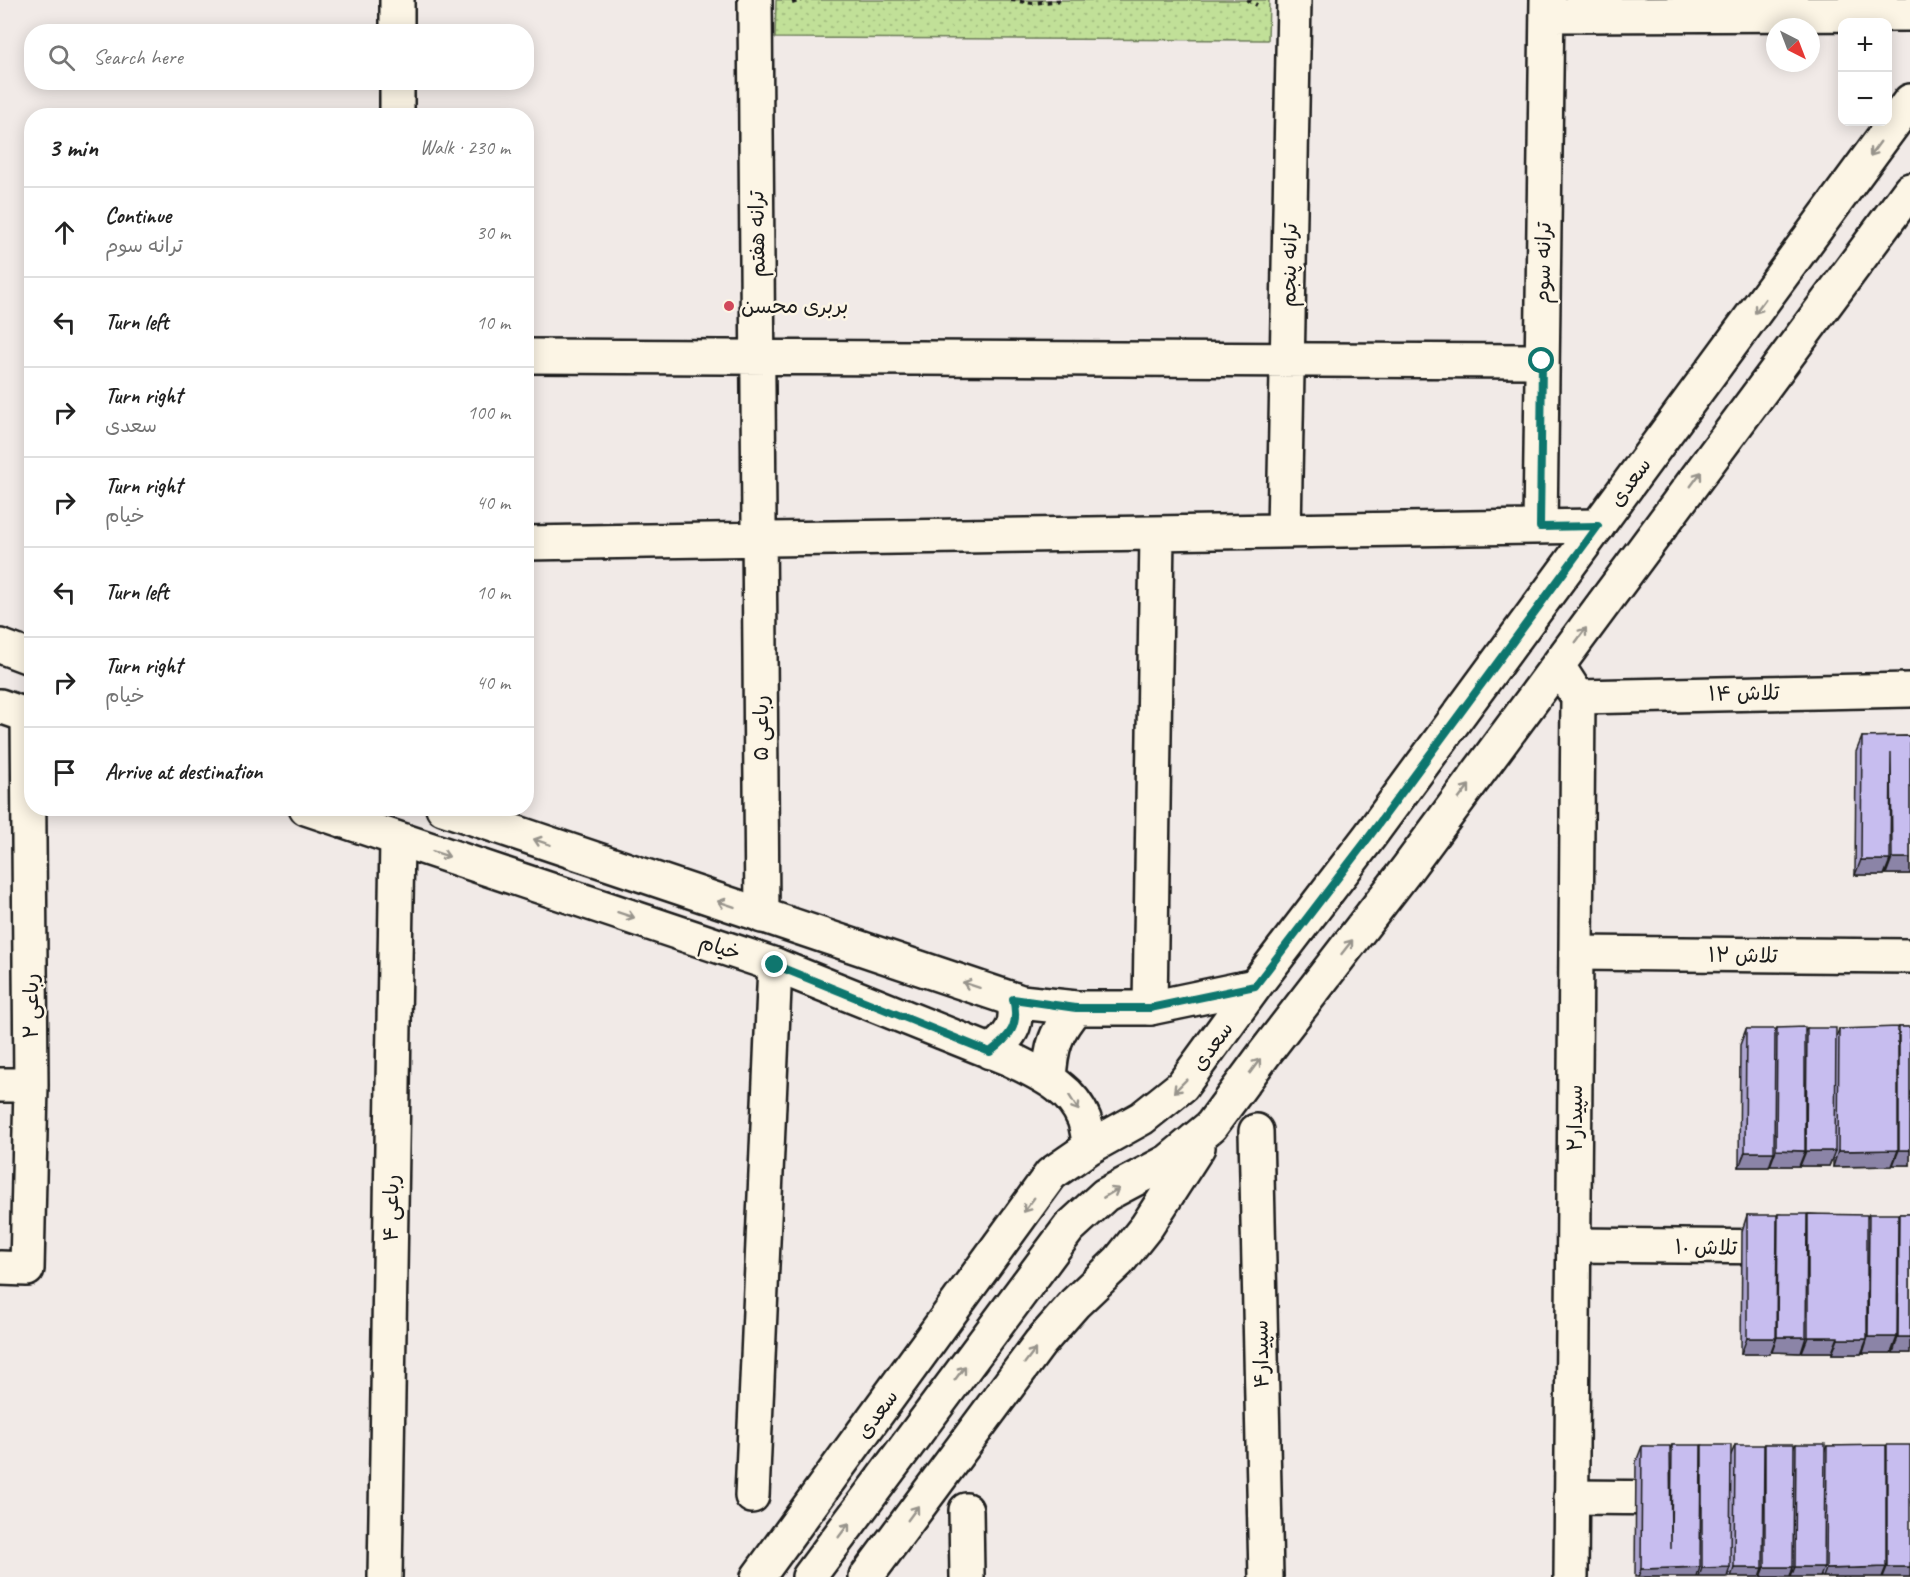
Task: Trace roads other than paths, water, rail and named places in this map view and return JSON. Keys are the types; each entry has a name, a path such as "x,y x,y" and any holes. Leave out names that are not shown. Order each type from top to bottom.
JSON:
{"street":[{"path":"397,24 398,0"},
{"name":"ترانه هفتم","path":"755,0 759,539"},
{"name":"ترانه پنجم","path":"1284,531 1294,0"},
{"path":"1547,7 1864,7 1910,14"},
{"name":"ترانه سوم","path":"1540,527 1547,7"},
{"path":"397,90 397,108"},
{"name":"سعدی","path":"758,1577 1051,1174 1090,1147 1142,1118 1182,1086 1376,828 1910,101"},
{"name":"سعدی","path":"866,1577 1040,1343 1075,1303 1119,1261 1148,1226 1211,1126 1407,869 1910,190"},
{"path":"534,356 1542,361"},
{"path":"534,543 1598,526"},
{"path":"1150,1008 1157,533"},
{"name":"رباعی ۵","path":"759,539 762,916"},
{"path":"0,646 24,655"},
{"path":"1558,666 1578,697"},
{"name":"تلاش ۱۴","path":"1578,697 1910,690"},
{"name":"سپیدار۲","path":"1571,1577 1578,697"},
{"name":"رباعی ۲","path":"0,1268 27,1269 16,1085 20,713"},
{"name":"خیام","path":"330,816 775,965 1012,1060 1049,1079 1071,1096 1084,1120 1090,1147"},
{"name":"خیام","path":"467,816 1013,999 1076,1008 1150,1008 1255,986"},
{"name":"رباعی ۴","path":"385,1577 398,839"},
{"name":"تلاش ۱۲","path":"1576,953 1910,956"},
{"path":"752,1496 775,965"},
{"path":"990,1052 1008,1038 1013,1028 1016,1011 1013,999"},
{"path":"1049,1079 1054,1039 1061,1024 1076,1008"},
{"name":"سعدی","path":"809,1577 1069,1228 1105,1196 1169,1161 1211,1126"},
{"name":"سپیدار۴","path":"1256,1131 1266,1577"},
{"name":"تلاش ۱۰","path":"1574,1245 1817,1248"},
{"path":"1572,1497 1712,1498"},
{"path":"966,1510 966,1577"}],"place":[{"name":"بربری محسن","path":"729,306"}]}
